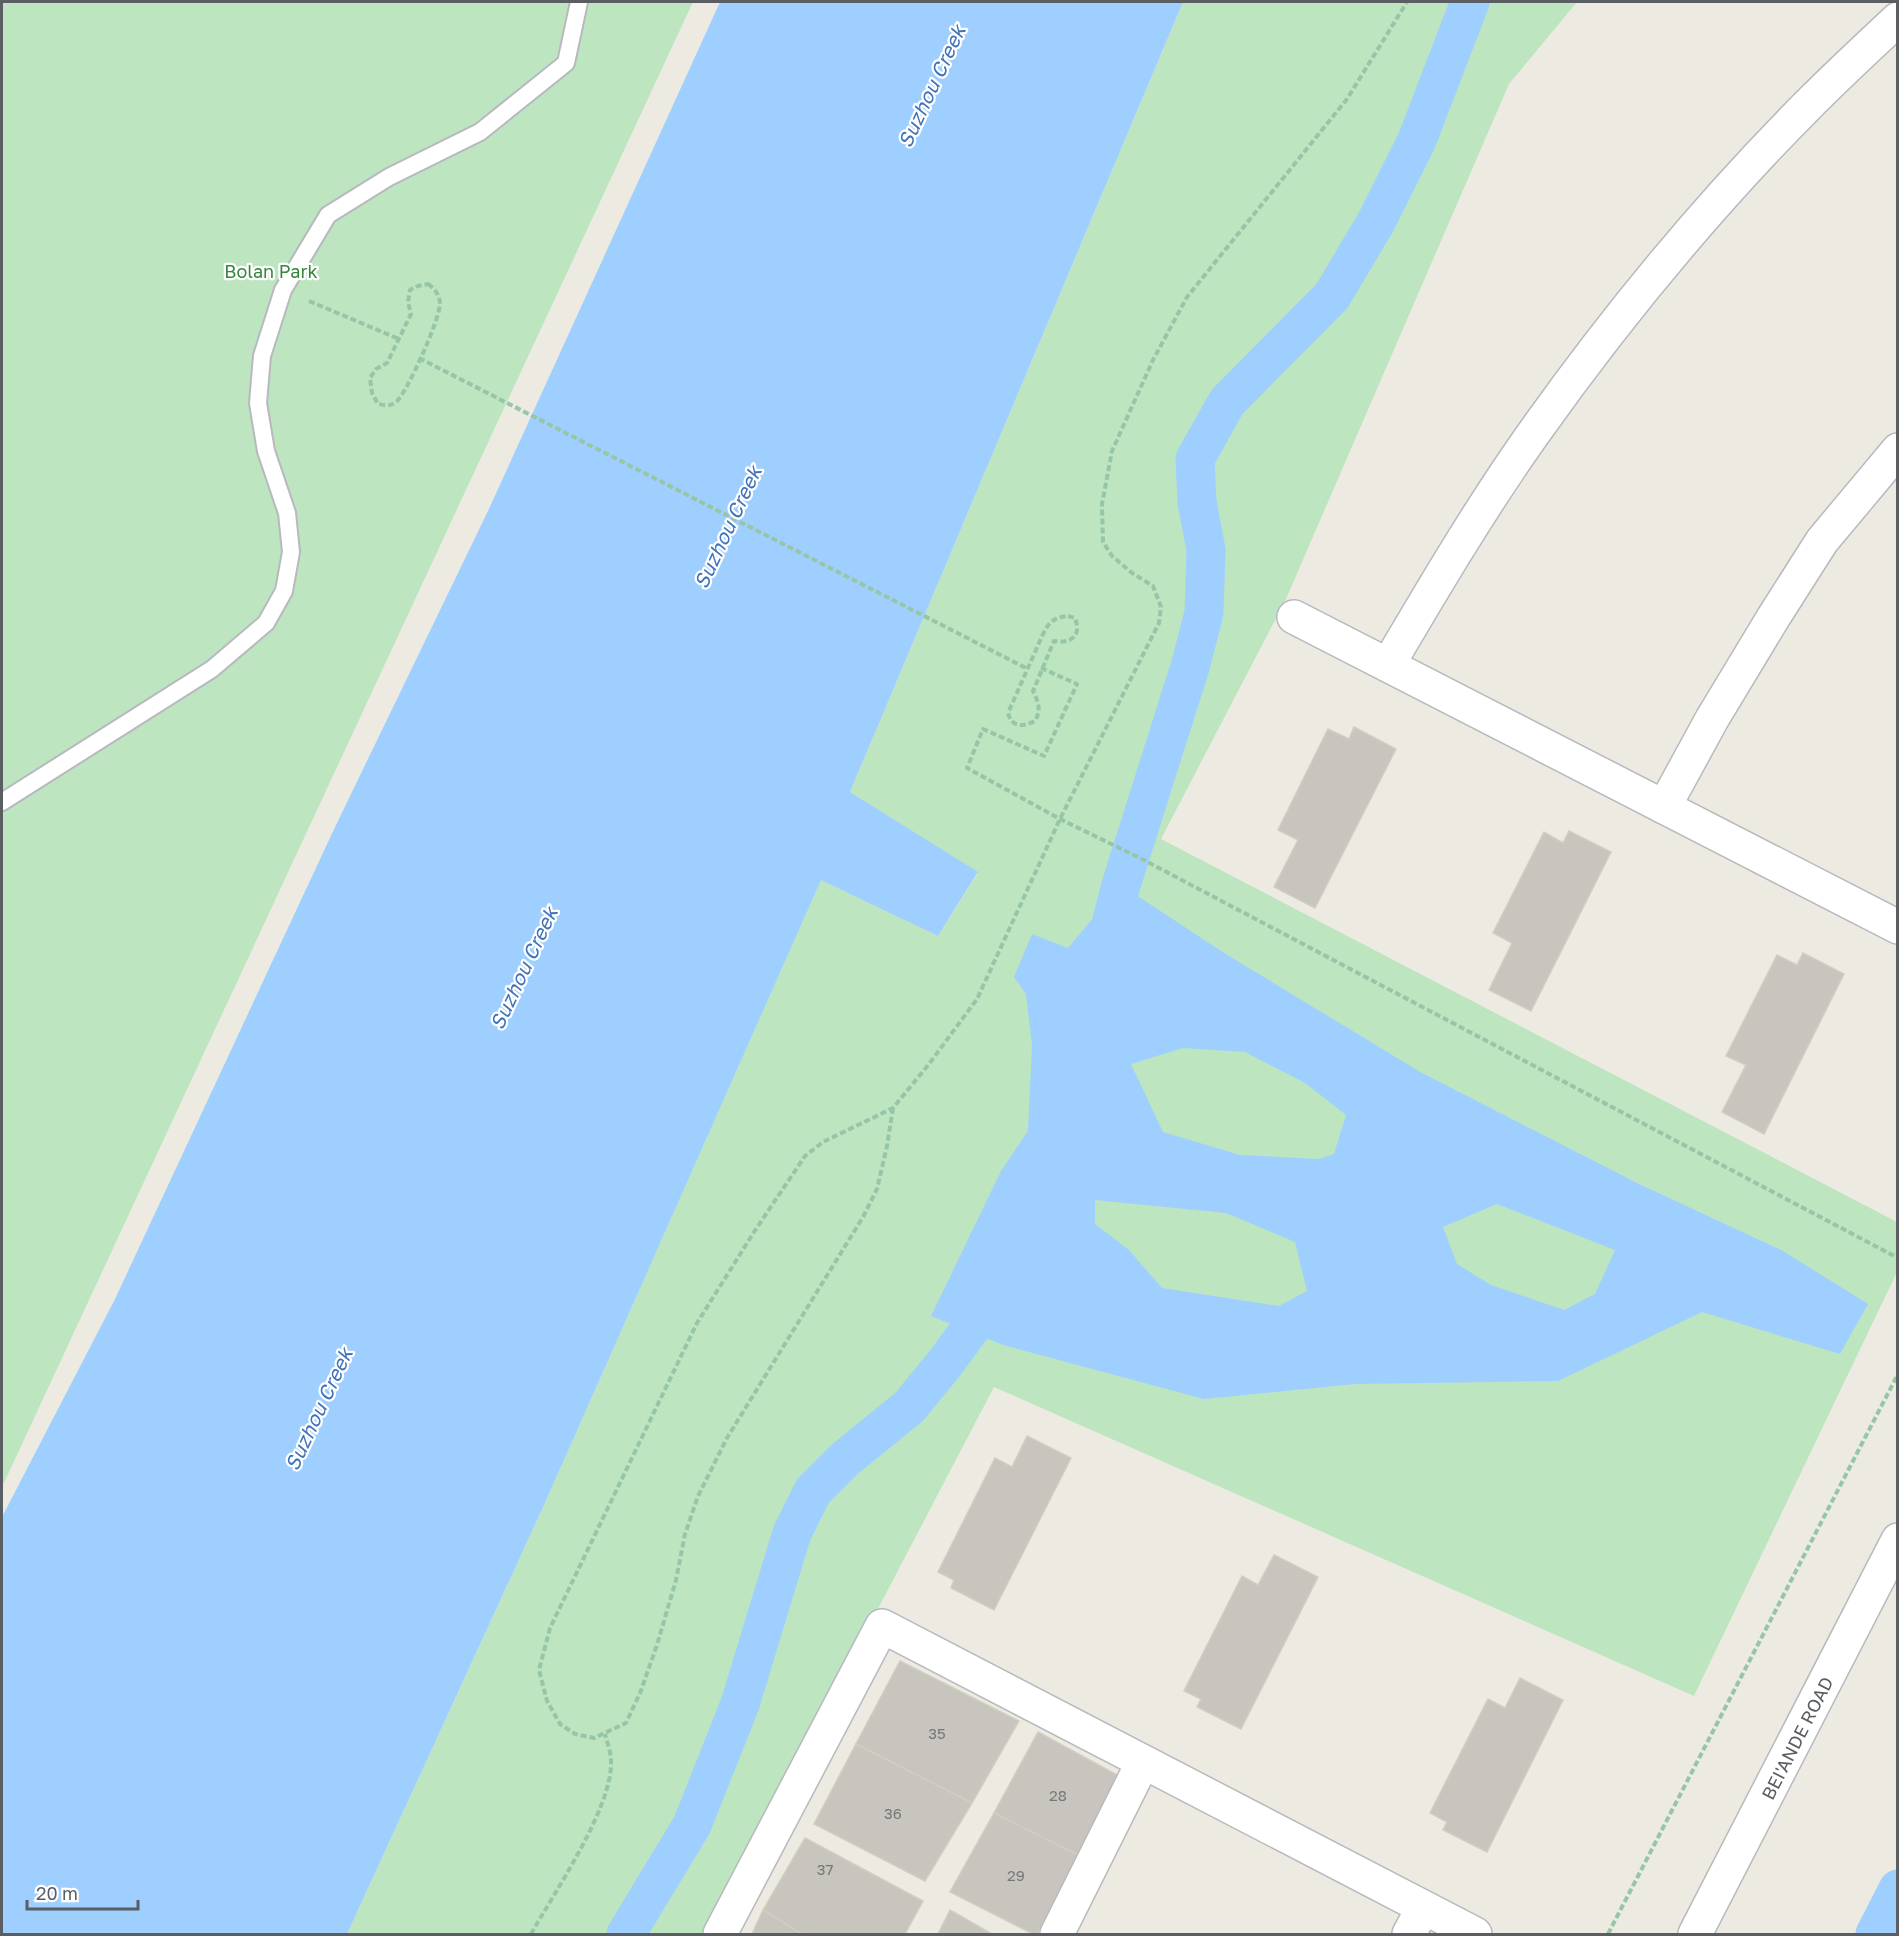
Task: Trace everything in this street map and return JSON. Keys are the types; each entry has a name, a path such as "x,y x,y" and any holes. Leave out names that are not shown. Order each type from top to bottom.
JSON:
{"street":[{"path":"1388,665 1459,545 1514,462 1622,316 1719,200 1811,101 1898,19"},
{"path":"1664,807 1718,709 1822,542 1898,450"},
{"path":"1294,617 1898,927"},
{"name":"BEI'ANDE ROAD","path":"1695,1935 1898,1540"},
{"path":"720,1935 882,1626 1143,1762 1416,1921 1475,1935"},
{"path":"1057,1935 1143,1762"}],"lane":[{"path":"2,802 212,669 266,623 284,591 291,552 287,513 266,451 258,403 262,356 283,290 328,215 389,177 480,132 566,63 579,2"}],"path":[{"path":"893,1108 877,1189 863,1217 727,1437 698,1496 685,1534 676,1580 663,1623 640,1693 626,1723 594,1738 575,1734 560,1724 547,1701 539,1670 550,1628 697,1323 805,1156 824,1142 893,1108 977,999 1060,819 1159,623 1161,607 1153,586 1132,573 1112,556 1103,542 1102,504 1112,451 1153,360 1187,297 1347,99 1407,2"},
{"path":"428,284 436,291 440,301 439,313 409,382 397,402 389,405 378,404 372,393 370,378 376,369 387,363 399,339 411,314 408,302 410,291 417,286 428,284"},
{"path":"283,290 399,339"},
{"path":"419,358 1026,668"},
{"path":"1056,617 1075,618 1078,627 1076,634 1068,641 1054,641 1041,668 1033,691 1040,712 1035,722 1021,726 1014,725 1008,713 1026,668 1048,624 1056,617"},
{"path":"1041,668 1077,684 1044,756 983,729 967,768 1060,819 1140,858 1898,1258"},
{"path":"1608,1935 1898,1374"},
{"path":"531,1935 585,1839 607,1791 611,1761 605,1734"}],"green space":[{"name":"Bolan Park","path":"2,2 693,2 2,1487"},
{"path":"1183,2 1577,2 1509,84 1286,599 1161,839 1897,1222 1897,1272 1694,1696 994,1387 710,1934 347,1934 544,1505 821,879 938,936 978,873 850,792"}],"water":[{"name":"Suzhou Creek","path":"720,2 1183,2 850,792 978,872 938,936 821,880 544,1505 347,1934 2,1934 2,1517 115,1299 336,825 488,511"},
{"path":"1121,885 1224,953 1422,1073 1639,1184 1783,1251 1868,1304 1840,1354 1702,1312 1558,1381 1355,1384 1204,1399 1003,1345 931,1316 1001,1171 1028,1131 1032,1045 1026,994 1014,977 1032,934 1068,948","holes":["1183,1048 1245,1052 1305,1083 1346,1115 1334,1154 1319,1159 1240,1155 1163,1132 1131,1064","1095,1200 1226,1213 1295,1242 1307,1291 1279,1306 1162,1288 1129,1250 1095,1224","1497,1204 1615,1250 1595,1294 1564,1310 1491,1285 1457,1264 1443,1227"]}],"building":[{"path":"1354,727 1396,749 1315,908 1274,887 1298,840 1278,830 1328,729 1349,739"},
{"path":"1569,831 1611,852 1531,1011 1489,990 1512,943 1493,933 1544,832 1563,843"},
{"path":"1803,953 1844,974 1764,1134 1722,1112 1746,1065 1726,1056 1777,955 1797,965"},
{"path":"1027,1436 1071,1458 994,1610 951,1588 954,1580 938,1572 995,1458 1012,1467"},
{"path":"1274,1555 1318,1577 1241,1729 1197,1707 1201,1699 1184,1691 1242,1576 1258,1585"},
{"path":"900,1661 1019,1721 972,1803 856,1744"},
{"path":"1520,1678 1563,1700 1487,1852 1443,1830 1447,1822 1430,1813 1488,1699 1505,1708"},
{"path":"1038,1732 1121,1777 1082,1857 994,1813"},
{"path":"856,1744 972,1803 925,1881 814,1824"},
{"path":"994,1813 1082,1857 1037,1934 950,1892"},
{"path":"805,1838 923,1901 905,1934 802,1934 763,1910"},
{"path":"763,1910 802,1934 752,1934"},
{"path":"950,1910 992,1934 938,1934"}],"waterway":[{"path":"1108,936 1121,885 1190,667 1204,613 1206,550 1197,502 1195,459 1227,402 1332,296 1376,222 1417,140 1470,2"},
{"path":"626,1934 692,1825 740,1704 792,1533 813,1491 845,1459 909,1407 946,1362 999,1289"},
{"path":"1875,1934 1898,1889"}]}
